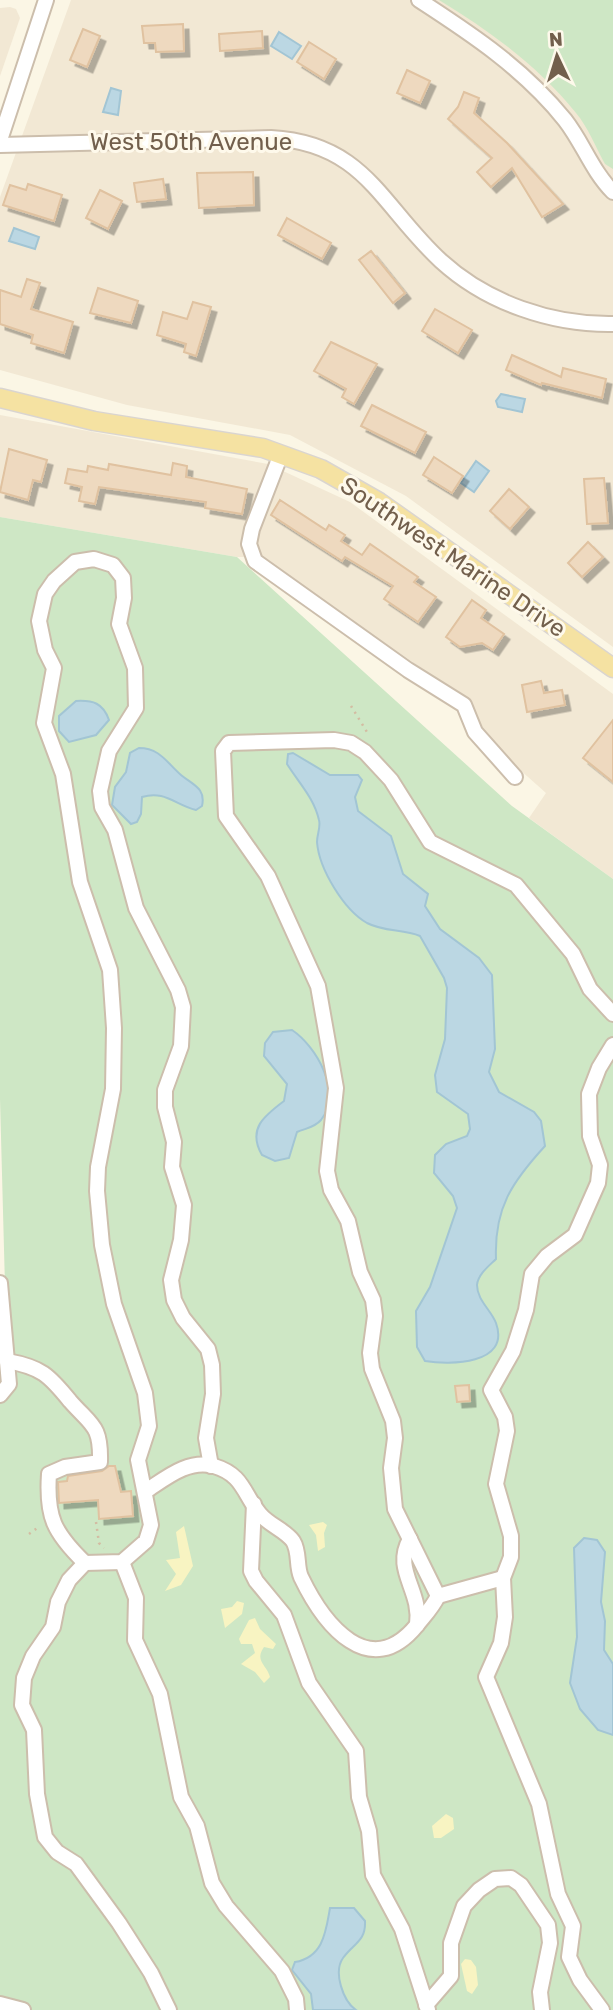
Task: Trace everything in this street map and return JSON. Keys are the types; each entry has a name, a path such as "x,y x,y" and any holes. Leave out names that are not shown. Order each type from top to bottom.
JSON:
{"main road":[{"name":"Southwest Marine Drive","path":"0,398 72,417 223,441 281,454 321,469 379,502 613,668"}],"street":[{"path":"0,143 5,113 46,0"},
{"path":"419,0 499,52 526,77 566,121 602,181 613,192"},
{"name":"West 50th Avenue","path":"0,143 297,139 323,147 347,161 373,183 423,243 470,283 528,312 583,324 613,324"},
{"path":"281,454 252,529 249,544 255,561 408,670 464,705 475,732 514,777"},
{"path":"169,2010 151,1973 119,1923 76,1864 57,1852 45,1837 37,1794 34,1730 22,1705 24,1678 33,1656 53,1626 58,1602 69,1580 85,1563 120,1562 146,1541 151,1525 138,1460 149,1426 145,1393 114,1304 102,1245 97,1191 98,1167 113,1090 114,1028 110,970 80,882 63,774 44,723 54,668 41,634 40,608 54,581 75,562 94,559 113,565 123,578 124,598 119,624 135,668 138,692 136,708 129,723 109,751 100,791 102,807 115,830 136,908 178,990 183,1007 181,1046 166,1090 165,1107 174,1142 172,1167 184,1205 181,1240 171,1280 174,1300 183,1318 208,1349 212,1365 213,1394 206,1438 211,1466"},
{"path":"438,1595 395,1509 391,1468 395,1438 393,1421 372,1369 373,1300 354,1257 348,1221 331,1190 327,1171 336,1088 318,986 268,876 235,833 226,816 223,751 229,743 334,740 351,743 391,780 430,842 516,885 573,954 590,989 613,1014"},
{"path":"602,2010 580,1980 569,1957 573,1926 558,1894 539,1804 486,1677 501,1643 505,1617 503,1578 511,1556 511,1536 496,1484 507,1431 505,1417 491,1390 513,1352 526,1310 532,1274 547,1256 575,1235 598,1184 600,1165 590,1136 589,1094 599,1068 613,1045"},
{"path":"0,1283 9,1384 0,1395"},
{"path":"7,1361 27,1364 52,1377 95,1425 100,1462 65,1467 49,1474 49,1513 56,1530 85,1563"},
{"path":"146,1491 191,1466 211,1466 230,1473 247,1490 260,1515 291,1539 296,1547 299,1573 308,1591 354,1645 367,1651 391,1648 410,1636 430,1613 438,1595"},
{"path":"254,1504 251,1571 284,1615 309,1683 356,1751 359,1797 369,1830 373,1875 402,1929 427,2007"},
{"path":"410,1539 404,1550 403,1565 416,1596 417,1625"},
{"path":"120,1562 136,1598 135,1640 160,1694 181,1797 197,1826 212,1883 226,1906 282,1971 296,1999 298,2010"},
{"path":"438,1595 503,1578"},
{"path":"427,2007 451,1976 451,1943 464,1906 478,1890 495,1879 511,1878 522,1885 548,1926 550,1943 540,1992 542,2010"},
{"path":"0,2004 23,2010"}],"path":[{"path":"351,706 367,732 360,750"},
{"path":"96,1522 99,1543 120,1562"}],"shaded area":[{"path":"71,0 613,0 613,647 406,496 290,435 127,405 0,370 0,197"},
{"path":"0,8 16,9 20,18 0,76"},
{"path":"0,415 268,464 350,502 613,694 613,879 529,818 546,793 482,736 471,702 259,557 237,557 0,517"}],"green space":[{"path":"439,0 613,0 613,169 605,164 580,119 546,80 495,37"},
{"path":"0,517 237,557 512,806 613,879 613,2010 0,2010 0,1395 7,1361 0,1099"}],"sand":[{"path":"323,1522 327,1525 324,1533 325,1547 318,1551 316,1535 309,1525"},
{"path":"184,1526 193,1566 181,1585 165,1591 176,1574 166,1560 180,1558 176,1532"},
{"path":"237,1601 244,1603 242,1614 225,1628 221,1609 232,1607"},
{"path":"255,1618 260,1629 276,1644 273,1649 264,1647 261,1652 261,1659 270,1677 264,1683 255,1672 241,1664 255,1653 252,1644 241,1644 239,1639 249,1620"},
{"path":"446,1814 453,1818 454,1829 441,1838 434,1838 432,1826"},
{"path":"465,1959 471,1960 476,1967 478,1985 472,1994 467,1991 461,1964"}],"water":[{"path":"279,32 301,46 292,59 271,46"},
{"path":"111,88 121,91 118,115 103,112"},
{"path":"14,228 39,237 35,249 9,241"},
{"path":"501,394 525,399 522,412 498,407 496,401"},
{"path":"476,461 489,471 474,492 461,483"},
{"path":"76,701 97,704 109,720 96,735 69,742 59,731 59,716"},
{"path":"139,748 158,753 198,788 202,795 202,806 196,810 157,795 142,797 141,814 137,822 131,824 112,805 115,787 126,772 130,753"},
{"path":"293,753 330,775 358,775 362,780 355,797 358,811 391,836 403,874 428,894 425,906 440,929 479,958 492,975 495,1049 489,1072 499,1092 534,1112 541,1121 545,1146 514,1184 507,1197 498,1225 496,1259 478,1281 479,1295 494,1318 498,1337 495,1347 486,1355 475,1359 448,1363 425,1361 417,1347 416,1311 430,1287 457,1208 453,1196 434,1173 435,1155 446,1144 467,1136 470,1129 468,1114 437,1092 435,1075 445,1039 447,988 444,978 420,936 367,923 350,909 334,888 319,853 317,812 287,764 288,754"},
{"path":"292,1030 318,1058 328,1083 329,1096 327,1109 321,1120 297,1132 289,1158 275,1161 262,1155 256,1138 257,1130 264,1118 284,1101 287,1084 264,1056 265,1043 273,1032"},
{"path":"584,1538 597,1540 605,1552 601,1602 605,1621 604,1650 613,1664 613,1735 598,1730 580,1709 570,1683 577,1637 574,1548"},
{"path":"330,1908 354,1908 365,1921 364,1933 343,1958 339,1971 347,2000 356,2010 313,2010 311,1994 292,1970 295,1962 305,1959 318,1949 325,1933"}],"building":[{"path":"183,24 184,51 156,52 155,43 144,43 142,26"},
{"path":"83,29 100,36 87,67 70,60"},
{"path":"262,31 263,48 220,51 219,34"},
{"path":"309,42 336,59 324,79 297,62"},
{"path":"407,70 430,81 420,103 397,93"},
{"path":"464,92 479,98 474,113 507,143 563,204 542,217 512,168 491,187 477,172 492,158 448,119 458,107"},
{"path":"253,172 254,205 199,208 197,173"},
{"path":"163,179 166,199 137,202 134,183"},
{"path":"28,184 62,195 54,221 3,205 10,185 26,190"},
{"path":"100,190 122,201 108,229 86,218"},
{"path":"287,218 331,243 322,259 278,235"},
{"path":"371,251 405,293 393,303 359,260"},
{"path":"27,279 40,283 31,309 73,322 64,353 31,343 33,335 0,324 0,290 21,297"},
{"path":"98,288 138,301 131,323 90,313"},
{"path":"193,302 211,307 196,356 184,352 186,344 157,335 163,312 187,319"},
{"path":"435,309 472,330 458,353 422,331"},
{"path":"331,342 377,364 354,404 342,397 346,389 314,371"},
{"path":"512,355 561,377 563,368 606,379 602,398 542,383 541,385 506,370"},
{"path":"372,405 426,432 415,453 361,426"},
{"path":"9,449 47,460 41,482 33,480 28,500 0,492"},
{"path":"434,457 463,476 452,493 423,475"},
{"path":"173,463 187,466 186,477 247,489 242,514 205,508 206,502 99,487 95,504 79,501 82,487 65,483 68,469 87,472 88,466 108,470 109,464 171,475"},
{"path":"604,478 608,523 587,524 584,479"},
{"path":"509,489 529,507 510,529 490,511"},
{"path":"280,500 326,530 329,525 345,535 341,541 362,555 370,544 418,577 414,582 436,597 418,622 384,599 393,586 345,557 342,561 271,515"},
{"path":"588,542 603,557 582,577 568,563"},
{"path":"472,600 486,610 481,618 504,634 493,650 482,643 460,647 446,637"},
{"path":"541,681 544,693 562,690 565,705 527,712 522,685"},
{"path":"613,720 613,782 583,758"},
{"path":"469,1385 470,1401 457,1402 455,1386"},
{"path":"109,1466 115,1466 121,1492 131,1491 133,1516 99,1519 98,1500 59,1503 58,1482 67,1481 68,1476 102,1471"}]}
